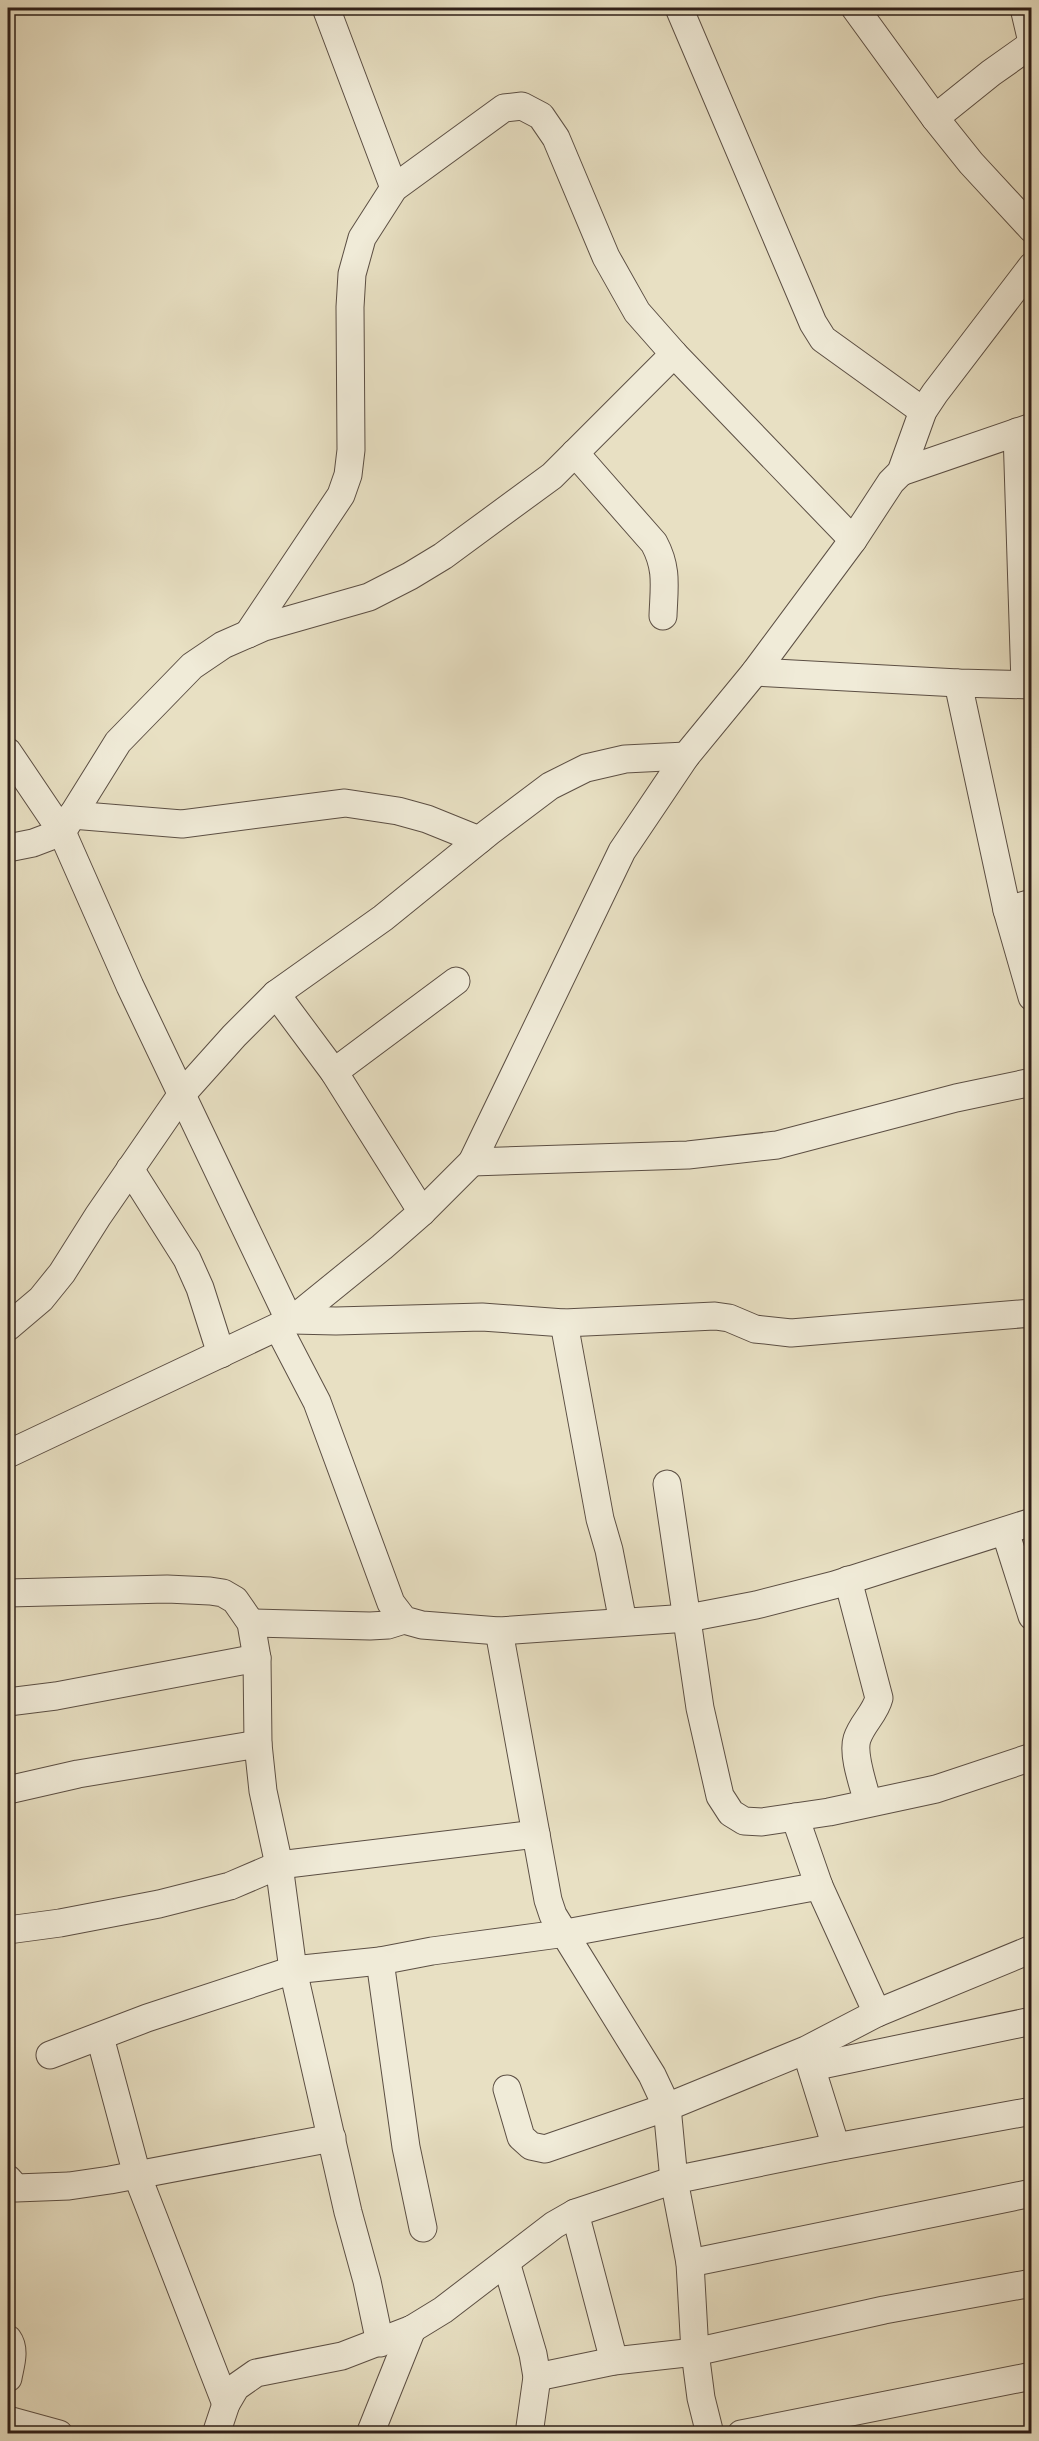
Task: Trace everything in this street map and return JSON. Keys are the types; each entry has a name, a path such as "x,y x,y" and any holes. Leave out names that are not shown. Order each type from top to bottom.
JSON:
{"street":[{"path":"326,8 394,188"},
{"path":"679,8 813,323 823,339 923,411"},
{"path":"855,8 935,118 971,163 1032,229"},
{"path":"935,118 1032,43 1024,8"},
{"path":"248,634 341,495 348,475 351,450 350,307 352,274 362,238 394,188 504,108 522,106 542,116 556,138 606,256 637,312 674,354 853,540"},
{"path":"8,1454 285,1323 422,1212 472,1162 622,851 686,756 755,672 853,540 891,482 901,472 923,411 1032,266"},
{"path":"8,848 33,843 67,823 118,742 192,666 223,645 264,627 369,597 443,556 552,476 674,354"},
{"path":"755,672 958,683 1028,684 1024,429 901,472"},
{"path":"575,453 654,543 663,559 663,616"},
{"path":"958,683 1019,906 1032,997"},
{"path":"8,752 67,823 81,870 130,986 284,1309 285,1323 317,1402 391,1603 404,1620"},
{"path":"8,1327 41,1299 62,1273 182,1094 234,1036 276,994 383,918 550,786 586,768 625,759 686,756"},
{"path":"67,823 182,824 345,803 375,806 427,819 479,840"},
{"path":"334,1072 456,981"},
{"path":"276,994 334,1072 422,1212"},
{"path":"472,1162 688,1155 777,1146 956,1098 1032,1082"},
{"path":"130,1169 187,1259 200,1288 221,1354"},
{"path":"285,1323 482,1317 564,1323 715,1316 729,1318 756,1329 791,1333 1032,1313"},
{"path":"564,1323 600,1519 609,1550 623,1622"},
{"path":"667,1484 688,1618 699,1708 720,1796 731,1813 744,1821 762,1822 795,1817 936,1789 1032,1757"},
{"path":"251,1623 350,1627 388,1625 404,1620 422,1625 500,1631 688,1618 756,1605 848,1580 1032,1522"},
{"path":"1005,1531 1032,1616"},
{"path":"848,1580 879,1698 876,1710 857,1740 856,1751 868,1803"},
{"path":"8,1593 167,1589 210,1591 223,1593 235,1600 251,1623 256,1658 258,1744 263,1791 279,1865 293,1970 380,2343"},
{"path":"500,1631 548,1900 554,1915 652,2075 667,2107 674,2180 690,2263 695,2352 701,2398 710,2433"},
{"path":"8,1702 56,1696 256,1658"},
{"path":"8,1790 90,1772 258,1744"},
{"path":"795,1817 819,1886 877,2013"},
{"path":"8,1930 60,1923 159,1904 230,1886 279,1865 536,1834"},
{"path":"50,2055 147,2018 293,1970 380,1961 432,1951 566,1933 819,1886"},
{"path":"809,2059 877,2013 1032,1949"},
{"path":"380,1961 406,2147 423,2228"},
{"path":"507,2089 521,2137 531,2146 545,2148 809,2059 1032,2021"},
{"path":"100,2037 137,2175 226,2404"},
{"path":"809,2059 837,2147"},
{"path":"216,2433 226,2404 236,2387 256,2373 342,2356 412,2329 442,2310 554,2225 575,2213 674,2180 1032,2111"},
{"path":"8,2179 16,2188 69,2186 332,2138"},
{"path":"690,2263 1032,2193"},
{"path":"575,2213 614,2361"},
{"path":"506,2262 533,2354 537,2378 529,2433"},
{"path":"537,2378 614,2361 695,2352 884,2310 1031,2284 1032,2292"},
{"path":"370,2433 412,2329"},
{"path":"8,2339 11,2343 12,2355 8,2378"},
{"path":"741,2433 1032,2376"},
{"path":"13,2425 59,2433"}]}
